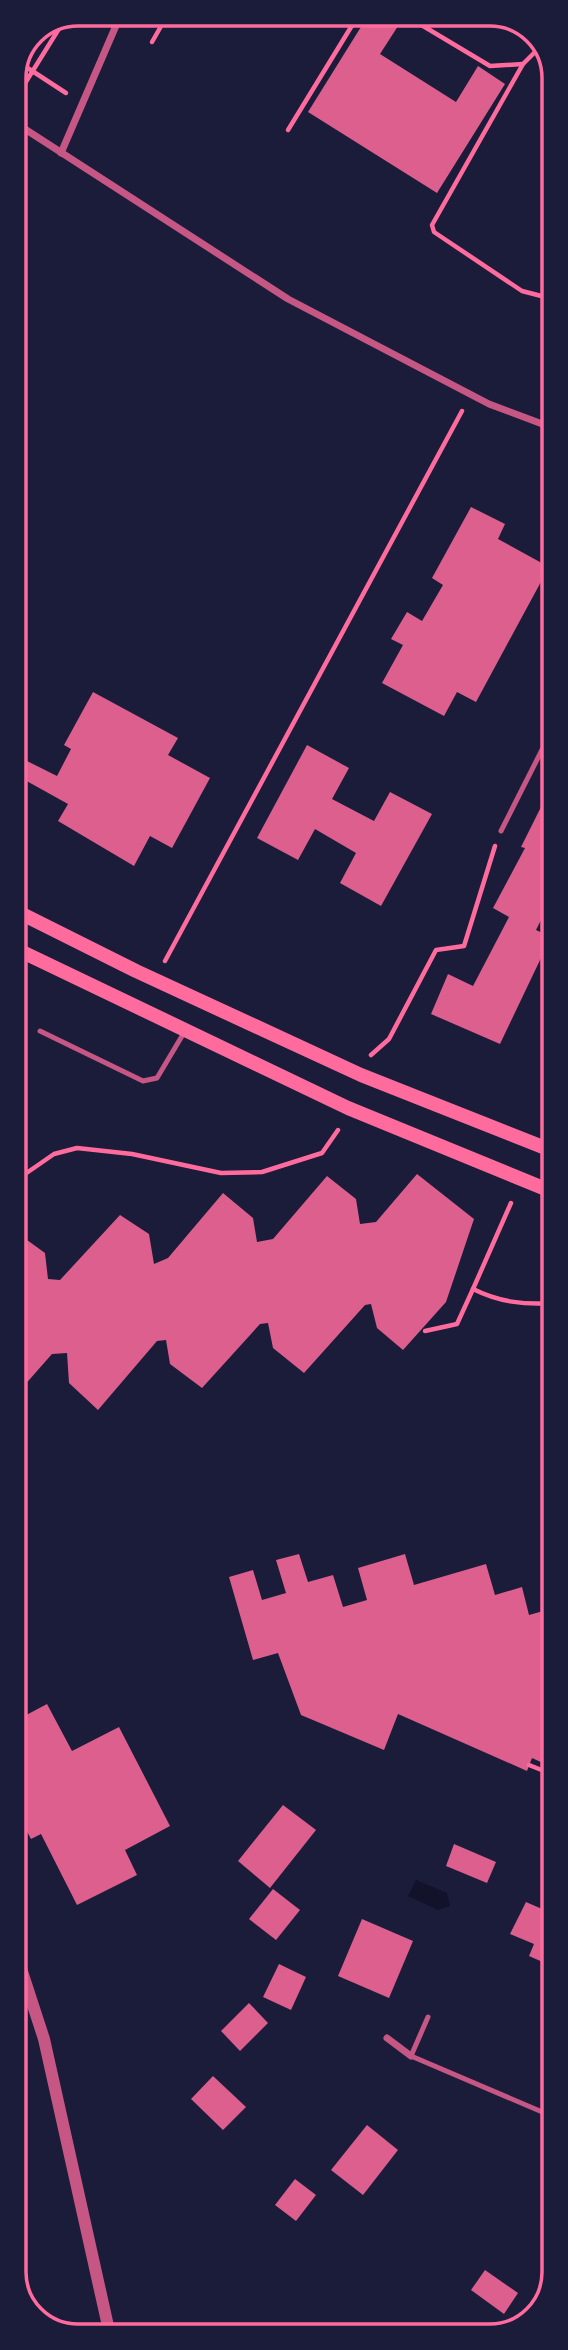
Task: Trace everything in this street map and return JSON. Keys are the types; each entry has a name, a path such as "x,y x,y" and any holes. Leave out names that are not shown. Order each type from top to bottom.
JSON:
{"main road":[{"path":"26,916 136,971 361,1074 542,1147"},
{"path":"26,953 348,1108 542,1187"}],"street":[{"path":"61,153 116,26"},
{"path":"26,130 288,299 489,404 542,424"},
{"path":"26,1984 44,2039 108,2324"},
{"path":"387,2038 411,2056"}],"lane":[{"path":"501,831 542,749"},
{"path":"40,1031 143,1082 157,1078 185,1031"},
{"path":"428,2017 411,2056 542,2112"}],"path":[{"path":"152,41 161,26"},
{"path":"288,130 352,26"},
{"path":"423,26 491,66 523,64"},
{"path":"26,83 58,30"},
{"path":"535,52 523,64 432,225 433,232 522,290 542,296"},
{"path":"27,68 66,93"},
{"path":"164,963 471,395"},
{"path":"368,1058 389,1039 436,950 464,946 494,849"},
{"path":"26,1173 54,1154 77,1148 132,1154 221,1174 262,1172 322,1153 338,1130"},
{"path":"425,1332 457,1324 511,1203"},
{"path":"473,1289 490,1298 520,1304 542,1303"},
{"path":"529,1765 542,1770"}],"shaded area":[{"path":"416,1880 447,1893 450,1906 438,1910 408,1896"}],"building":[{"path":"362,26 398,26 380,54 456,102 478,66 505,84 437,193 308,112"},
{"path":"471,507 505,524 498,539 542,563 542,580 476,702 457,692 444,716 382,683 403,645 391,639 407,612 422,621 443,585 432,578"},
{"path":"93,692 178,738 168,755 210,778 172,848 150,836 134,866 58,821 68,804 26,781 26,760 57,776 71,749 64,745"},
{"path":"307,745 349,768 332,799 374,821 390,792 432,814 381,906 340,883 356,853 315,829 298,860 257,838"},
{"path":"542,805 542,918 536,930 542,933 542,956 500,1044 431,1014 448,974 473,986 509,917 493,908 525,848 521,847"},
{"path":"417,1174 474,1219 446,1302 403,1350 377,1328 371,1304 365,1305 304,1373 273,1348 268,1323 260,1324 202,1388 170,1364 166,1340 157,1341 98,1410 69,1383 67,1353 52,1354 26,1384 26,1239 45,1253 48,1279 60,1280 120,1215 149,1234 154,1264 168,1258 223,1193 253,1218 257,1242 273,1239 327,1176 356,1199 360,1224 376,1222"},
{"path":"299,1554 308,1582 333,1575 343,1607 367,1600 358,1568 405,1554 414,1585 486,1564 495,1595 522,1587 529,1615 542,1611 542,1763 532,1758 527,1771 398,1714 384,1750 301,1715 278,1653 253,1660 229,1577 253,1570 262,1600 286,1593 276,1560"},
{"path":"47,1704 72,1751 119,1727 170,1826 125,1850 137,1875 77,1905 41,1834 31,1839 26,1830 26,1715"},
{"path":"283,1805 316,1830 270,1888 238,1861"},
{"path":"454,1844 496,1862 487,1883 446,1866"},
{"path":"273,1889 300,1910 276,1940 249,1919"},
{"path":"526,1902 542,1909 542,1962 529,1956 534,1944 510,1934"},
{"path":"362,1919 413,1941 389,1998 338,1976"},
{"path":"279,1964 306,1977 291,2010 263,1997"},
{"path":"249,2003 268,2023 240,2051 221,2031"},
{"path":"213,2076 246,2107 223,2130 191,2099"},
{"path":"367,2125 398,2150 363,2195 331,2170"},
{"path":"295,2179 316,2195 296,2221 275,2205"},
{"path":"485,2270 518,2293 504,2314 471,2290"}]}
